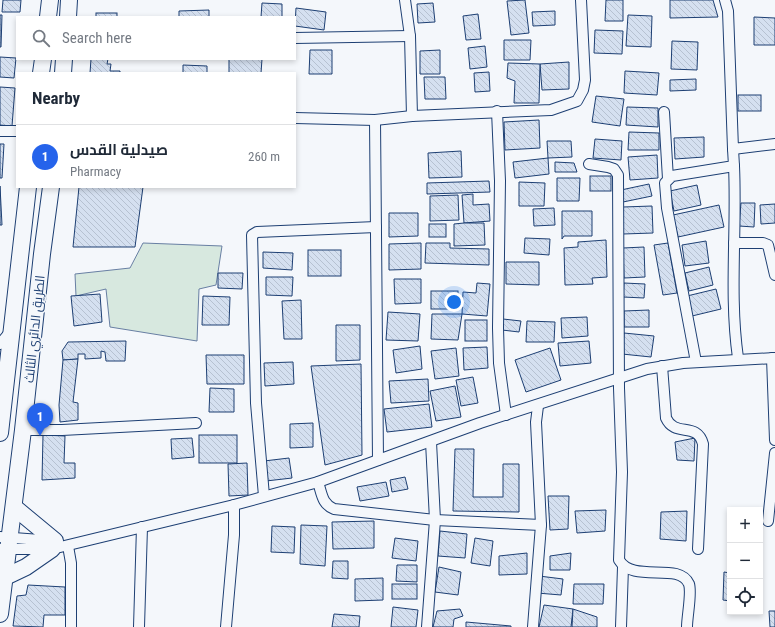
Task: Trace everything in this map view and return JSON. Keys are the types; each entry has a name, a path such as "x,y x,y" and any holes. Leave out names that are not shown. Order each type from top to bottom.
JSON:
{"main road":[{"path":"48,16 50,0"},
{"path":"68,16 70,0"},
{"path":"41,72 43,60"},
{"path":"63,72 64,60"},
{"name":"الطريق الدائري الثالث","path":"0,433 1,412 28,188"},
{"name":"الطريق الدائري الثالث","path":"0,614 5,577 4,543 14,507 42,254 51,188"},
{"path":"5,577 26,567 58,546 14,507"}],"street":[{"path":"405,0 410,36 412,116"},
{"path":"296,118 375,120 412,116 497,111 524,112 551,110 577,101 583,90 585,80 582,0"},
{"path":"725,0 728,10 734,166 735,341 738,358"},
{"path":"296,38 410,36"},
{"path":"497,111 500,181 498,328 500,363 506,415"},
{"path":"664,112 668,179 665,183 664,189 696,362"},
{"path":"375,120 378,460"},
{"path":"0,131 16,131"},
{"path":"733,149 775,144"},
{"path":"589,164 614,169 618,176 619,377 622,472 619,560 623,567 621,627"},
{"path":"668,179 688,173 734,166"},
{"path":"264,496 256,403 252,235 257,232 376,227"},
{"path":"734,242 764,242 768,245 775,275"},
{"path":"0,344 12,329"},
{"path":"4,543 58,546 82,542 234,505 318,482 480,423 538,406 619,377 662,366 738,358 773,358 775,440"},
{"path":"662,366 666,418 669,425 675,428 694,431 700,435 703,444 698,549"},
{"path":"533,627 541,525 536,422 538,406"},
{"path":"23,430 62,430 196,423"},
{"path":"427,627 435,520 431,442"},
{"path":"768,521 775,453"},
{"path":"318,482 324,501 328,506 334,509 435,520 541,525"},
{"path":"226,627 234,535 234,505"},
{"path":"139,627 142,527"},
{"path":"58,546 82,542"},
{"path":"58,546 71,563 71,627"},
{"path":"623,567 639,571 672,573 685,579 689,587 687,627"}],"shaded area":[{"path":"143,243 222,246 216,285 199,289 197,341 110,327 106,289 76,296 75,274 130,268"}],"building":[{"path":"3,0 21,0 20,12 2,12"},
{"path":"525,0 529,33 511,35 507,1"},
{"path":"606,0 623,0 623,21 605,21"},
{"path":"670,0 713,0 718,17 670,18"},
{"path":"262,3 282,4 282,16 261,16"},
{"path":"433,3 435,22 418,23 417,4"},
{"path":"296,8 326,12 324,30 296,26"},
{"path":"209,10 209,16 179,16 179,11"},
{"path":"555,11 555,25 533,26 532,12"},
{"path":"96,13 117,13 117,16 96,16"},
{"path":"478,14 481,39 466,40 463,16"},
{"path":"0,15 2,15 1,47 0,47"},
{"path":"628,15 652,16 651,47 626,46"},
{"path":"754,17 775,18 775,45 754,45"},
{"path":"595,30 623,31 622,54 594,53"},
{"path":"504,40 531,40 530,60 504,60"},
{"path":"672,41 698,42 697,70 671,69"},
{"path":"485,46 487,67 470,69 468,48"},
{"path":"310,50 332,50 332,74 309,74"},
{"path":"440,50 440,74 420,74 420,51"},
{"path":"0,57 16,58 14,78 0,77"},
{"path":"91,60 108,60 107,64 111,64 110,71 120,71 120,72 90,72"},
{"path":"229,60 262,60 261,72 229,72"},
{"path":"569,62 569,89 542,90 540,64"},
{"path":"508,63 540,64 539,103 514,103 515,81 507,78"},
{"path":"183,65 207,66 207,72 183,72"},
{"path":"625,71 659,73 657,95 624,93"},
{"path":"489,72 490,91 475,92 474,73"},
{"path":"424,77 445,77 446,99 425,99"},
{"path":"696,79 696,90 670,91 670,80"},
{"path":"0,87 15,88 12,126 0,125"},
{"path":"738,95 761,95 761,111 738,111"},
{"path":"596,96 624,99 620,126 592,122"},
{"path":"627,107 658,108 658,127 626,125"},
{"path":"539,120 540,148 505,150 504,122"},
{"path":"629,132 659,133 659,150 628,150"},
{"path":"704,137 704,157 675,159 674,138"},
{"path":"595,139 622,141 621,160 593,158"},
{"path":"547,141 571,141 572,157 548,158"},
{"path":"0,144 4,144 2,178 0,178"},
{"path":"461,151 462,177 429,178 428,153"},
{"path":"657,155 658,178 630,180 628,157"},
{"path":"548,158 549,174 515,178 513,162"},
{"path":"555,162 574,163 577,172 555,172"},
{"path":"590,176 611,176 611,191 590,191"},
{"path":"557,178 580,178 579,201 557,201"},
{"path":"489,181 490,192 427,194 427,183"},
{"path":"519,182 545,183 544,206 519,206"},
{"path":"649,184 652,196 623,202 621,190"},
{"path":"697,185 701,205 674,211 670,191"},
{"path":"0,186 2,225 0,225"},
{"path":"79,188 143,188 135,247 73,247"},
{"path":"473,194 473,205 489,204 490,221 464,223 462,195"},
{"path":"458,195 459,220 430,221 430,196"},
{"path":"741,203 755,203 754,227 739,226"},
{"path":"775,204 775,223 761,224 760,205"},
{"path":"719,205 724,227 678,237 673,215"},
{"path":"652,206 653,233 623,234 623,207"},
{"path":"554,208 555,225 534,226 533,209"},
{"path":"562,211 592,211 592,236 564,236 562,239"},
{"path":"389,213 418,213 418,236 389,237"},
{"path":"484,223 485,245 454,246 454,224"},
{"path":"429,224 446,224 446,237 429,237"},
{"path":"525,238 550,239 549,255 524,253"},
{"path":"606,240 607,277 592,278 593,284 565,285 564,248 578,247 578,242"},
{"path":"706,241 709,263 685,266 682,245"},
{"path":"421,243 421,269 389,270 389,244"},
{"path":"426,243 450,243 450,248 489,249 489,265 425,263"},
{"path":"668,243 677,293 663,295 654,245"},
{"path":"644,247 645,277 624,278 623,248"},
{"path":"308,250 341,250 341,276 308,276"},
{"path":"263,252 293,253 292,270 263,268"},
{"path":"506,262 539,262 539,285 506,284"},
{"path":"709,267 713,285 689,291 685,273"},
{"path":"218,273 243,273 242,289 218,288"},
{"path":"266,277 293,277 292,296 266,295"},
{"path":"394,279 421,279 421,303 395,304"},
{"path":"477,283 490,284 487,316 462,314 463,292 476,293"},
{"path":"624,283 645,284 644,298 623,297"},
{"path":"716,289 721,309 692,316 687,296"},
{"path":"431,291 458,291 458,309 431,309"},
{"path":"100,294 102,322 74,326 71,296"},
{"path":"203,296 230,297 229,325 202,325"},
{"path":"301,300 302,339 284,339 282,301"},
{"path":"649,310 649,327 624,327 624,311"},
{"path":"388,312 420,314 418,341 386,340"},
{"path":"432,314 462,314 458,340 431,339"},
{"path":"587,317 588,336 562,338 561,318"},
{"path":"503,319 521,321 519,332 502,330"},
{"path":"465,320 487,320 487,341 465,341"},
{"path":"527,321 555,322 554,342 526,342"},
{"path":"336,325 360,325 360,360 336,361"},
{"path":"624,333 654,336 651,357 622,354"},
{"path":"126,341 125,361 106,361 105,352 101,351 101,358 85,359 85,354 78,354 78,359 63,360 62,351 68,342"},
{"path":"589,341 591,363 560,366 558,343"},
{"path":"420,346 422,369 396,373 393,350"},
{"path":"487,347 488,368 464,370 463,348"},
{"path":"456,348 459,376 435,379 431,351"},
{"path":"550,348 561,380 526,392 515,360"},
{"path":"206,355 244,355 244,384 207,384"},
{"path":"78,359 73,402 78,403 78,420 60,422 59,405 63,360"},
{"path":"293,362 294,384 265,386 264,363"},
{"path":"361,364 362,455 325,465 311,366"},
{"path":"473,377 478,403 461,406 456,380"},
{"path":"428,379 429,401 391,403 389,381"},
{"path":"455,386 461,417 436,421 430,391"},
{"path":"210,388 234,389 234,412 209,412"},
{"path":"429,404 432,427 387,432 384,409"},
{"path":"313,423 313,447 290,448 290,424"},
{"path":"43,435 65,436 64,463 75,463 75,478 42,480"},
{"path":"199,435 237,435 237,463 199,463"},
{"path":"192,438 194,457 172,459 171,439"},
{"path":"695,438 694,461 677,460 675,442"},
{"path":"455,449 474,449 473,497 503,497 503,464 519,464 519,512 453,511"},
{"path":"289,458 292,478 266,481 264,461"},
{"path":"247,463 248,495 229,496 228,464"},
{"path":"405,477 408,489 392,492 390,480"},
{"path":"386,482 389,496 360,501 357,487"},
{"path":"548,496 569,496 568,529 550,530"},
{"path":"606,510 605,531 577,533 575,511"},
{"path":"687,511 686,541 660,539 661,512"},
{"path":"374,521 374,548 333,549 332,522"},
{"path":"301,525 327,526 325,566 300,564"},
{"path":"272,526 295,527 294,553 271,552"},
{"path":"440,531 467,534 465,558 438,556"},
{"path":"395,538 418,541 416,561 392,558"},
{"path":"475,538 493,541 490,566 471,563"},
{"path":"527,553 527,574 499,575 499,556"},
{"path":"571,553 570,570 550,570 550,556"},
{"path":"333,561 348,561 348,579 332,578"},
{"path":"397,565 417,565 417,582 396,581"},
{"path":"439,567 461,572 458,595 435,592"},
{"path":"724,572 727,572 727,601 723,600"},
{"path":"539,576 563,579 561,595 537,593"},
{"path":"383,578 383,600 355,601 355,579"},
{"path":"392,584 417,584 417,599 392,599"},
{"path":"574,584 604,584 603,604 573,604"},
{"path":"28,585 65,587 65,615 44,615 43,627 13,626 17,596 26,595"},
{"path":"544,605 573,609 571,627 539,627"},
{"path":"393,607 418,610 416,627 391,627"},
{"path":"460,609 463,616 454,619 453,627 433,627 437,611"},
{"path":"573,609 597,617 597,627 572,627"},
{"path":"769,611 775,611 775,627 770,627"},
{"path":"334,614 360,616 359,627 332,627"},
{"path":"466,622 511,626 511,627 466,627"}],"place":[{"name":"صيدلية القدس","path":"40,436"}]}
